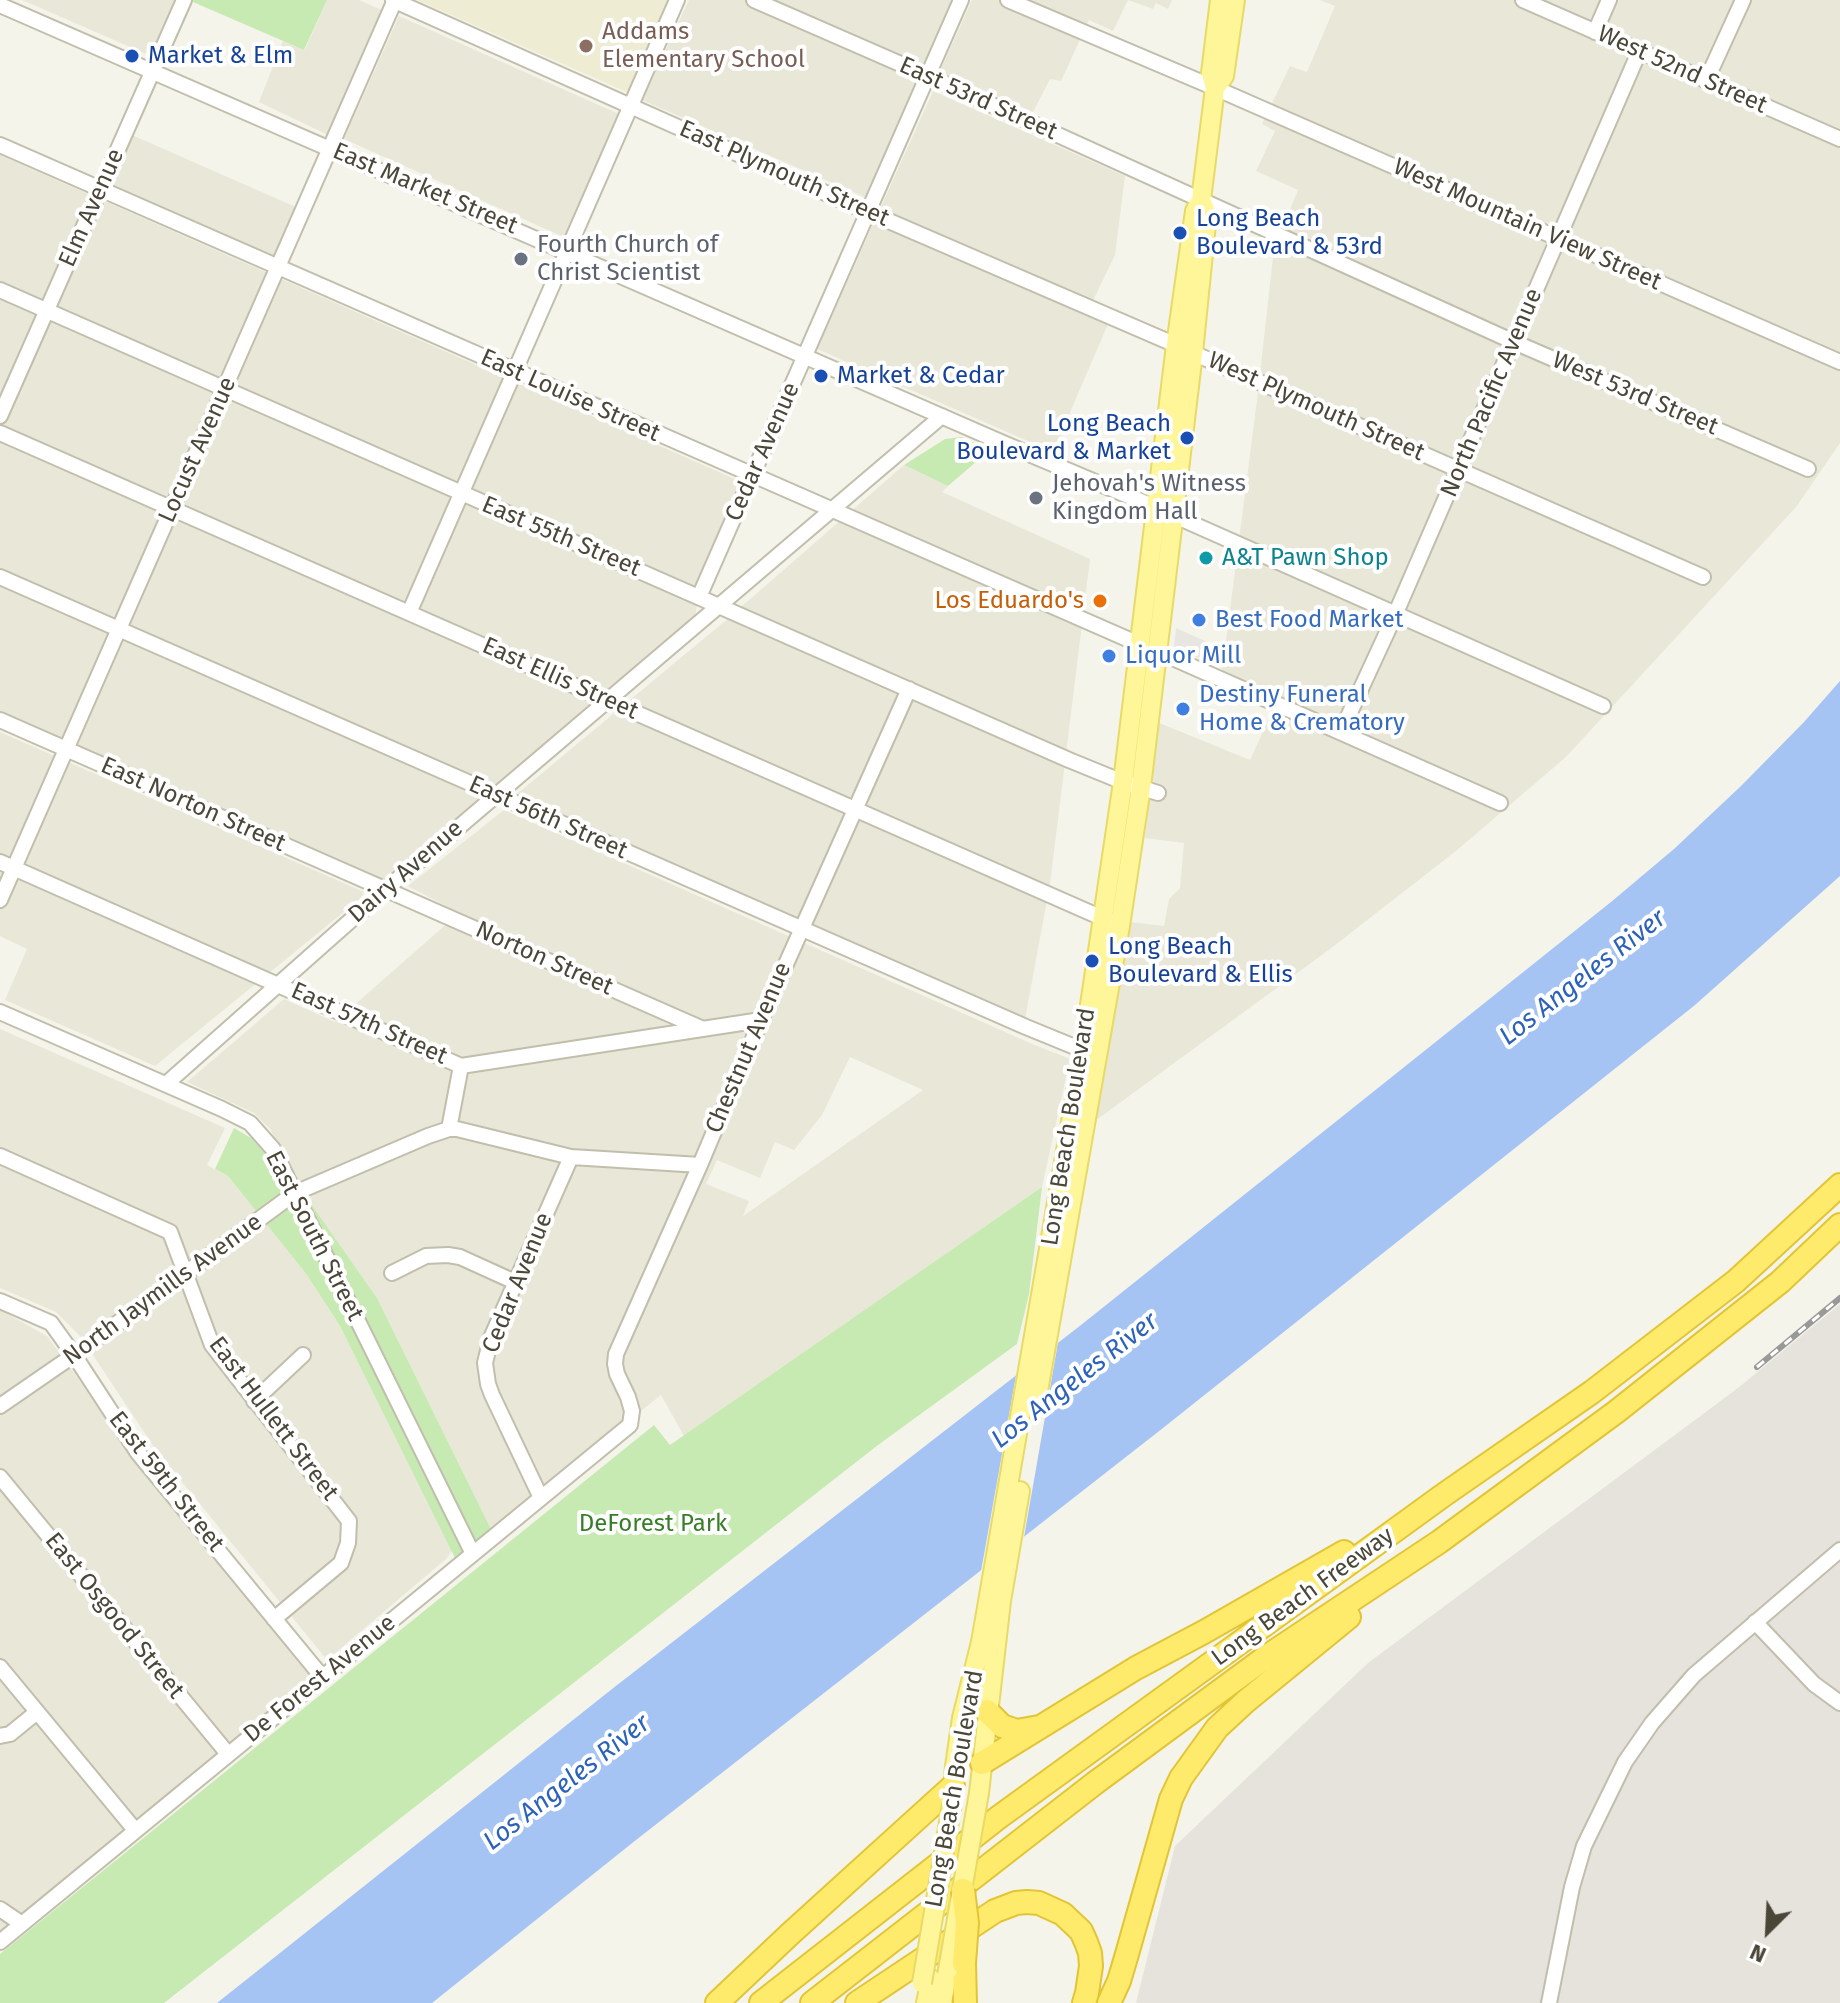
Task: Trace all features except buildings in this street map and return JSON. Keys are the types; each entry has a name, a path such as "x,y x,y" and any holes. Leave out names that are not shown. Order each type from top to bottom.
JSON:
{"highway":[{"name":"Long Beach Freeway","path":"761,2003 999,1817 1445,1494 1592,1392 1736,1281 1840,1185"},
{"name":"Long Beach Freeway","path":"812,2003 1083,1792 1266,1657 1439,1542 1616,1412 1780,1282 1840,1225"},
{"path":"982,1763 1136,1668 1445,1494"},
{"path":"1109,2003 1119,1981 1171,1799 1199,1751 1217,1728 1245,1702 1439,1542"},
{"path":"987,1711 1002,1726 1017,1731 1044,1726"},
{"path":"717,2003 790,1934 952,1795"},
{"path":"963,1890 967,1923 941,1974 965,2003"},
{"path":"857,2003 995,1911 1027,1902 1052,1908 1081,1931 1090,1953 1091,1966 1084,2003"}],"main road":[{"name":"Long Beach Boulevard","path":"963,1890 979,1793 995,1600 1090,1054 1120,926 1141,787 1149,648 1184,349 1207,214 1201,200 1215,88 1211,73 1220,0"},
{"name":"Long Beach Boulevard","path":"1215,88 1224,76 1235,0"},
{"name":"Long Beach Boulevard","path":"1090,1054 1102,918 1141,787"},
{"name":"Long Beach Boulevard","path":"942,2003 937,1902 962,1718 995,1600"},
{"path":"952,1795 982,1763"},
{"name":"Long Beach Boulevard","path":"918,2003 941,1974"},
{"path":"926,2003 941,1974"}],"street":[{"name":"Elm Avenue","path":"0,416 184,0"},
{"name":"East Plymouth Street","path":"394,0 1184,349"},
{"name":"Locust Avenue","path":"0,900 7,865 66,749 394,0"},
{"path":"409,613 677,0"},
{"name":"East 53rd Street","path":"754,0 1201,200"},
{"name":"Cedar Avenue","path":"699,597 961,0"},
{"name":"West Mountain View Street","path":"1008,0 1840,362"},
{"name":"West 52nd Street","path":"1523,0 1840,139"},
{"path":"1595,32 1609,0"},
{"path":"1706,81 1743,0"},
{"name":"East Market Street","path":"0,5 1603,706"},
{"name":"North Pacific Avenue","path":"1341,732 1459,469 1639,52"},
{"name":"East Louise Street","path":"0,145 1500,803"},
{"name":"West 53rd Street","path":"1201,200 1514,342 1808,469"},
{"name":"East 55th Street","path":"0,290 909,689 1141,787"},
{"name":"West Plymouth Street","path":"1184,349 1703,577"},
{"name":"Dairy Avenue","path":"166,1084 386,889 942,416"},
{"name":"East Ellis Street","path":"0,433 1120,926"},
{"name":"East 56th Street","path":"0,577 1090,1054"},
{"name":"Chestnut Avenue","path":"632,1411 617,1374 616,1354 909,689"},
{"name":"East Norton Street","path":"0,720 386,889"},
{"name":"East 57th Street","path":"7,865 461,1066 761,1020"},
{"name":"Norton Street","path":"386,889 703,1029"},
{"name":"East South Street","path":"0,1012 250,1123 273,1149 473,1554"},
{"path":"461,1066 449,1129 571,1157 700,1165"},
{"name":"North Jaymills Avenue","path":"0,1406 295,1193 449,1129"},
{"name":"East Hullett Street","path":"0,1156 170,1232 212,1345 349,1521 348,1543 341,1563 274,1619"},
{"name":"Cedar Avenue","path":"541,1498 492,1395 485,1363 491,1338 571,1157"},
{"path":"392,1273 426,1256 448,1255 460,1257 515,1282"},
{"name":"East 59th Street","path":"0,1301 51,1323 138,1453 323,1678"},
{"path":"254,1401 303,1355"},
{"name":"De Forest Avenue","path":"0,1942 624,1431 630,1425 632,1411"},
{"name":"East Osgood Street","path":"0,1477 228,1754"},
{"path":"1549,2003 1572,1887 1584,1846 1625,1762 1669,1701 1694,1675 1840,1550"},
{"path":"1755,1622 1814,1684 1840,1703"},
{"path":"0,1667 135,1830"},
{"path":"0,1736 10,1734 37,1712"},
{"path":"0,1909 22,1924"}],"shaded area":[{"path":"22,0 176,0 151,56"},
{"path":"327,0 359,0 384,11 328,135 259,102 283,41 305,50"},
{"name":"Addams Elementary School","path":"417,0 669,0 629,93"},
{"path":"689,0 955,0 867,198 642,100"},
{"path":"972,0 1128,0 1113,31 1089,20 1061,81 1050,79 1033,112 940,71"},
{"path":"1128,0 1172,0 1168,9 1156,3 1153,9"},
{"path":"1320,0 1840,0 1840,443 1796,507 1566,757 1456,851 1330,949 1095,1121 1130,922 1164,926 1169,899 1180,888 1184,843 1145,838 1157,722 1250,760 1278,699 1222,672 1274,249 1298,190 1256,171 1275,131 1262,124 1290,66 1307,72 1335,6"},
{"path":"399,16 621,115 566,238 344,139"},
{"path":"933,91 1125,176 1115,255 1087,313 1108,324 1053,452 817,349"},
{"path":"132,135 298,208 276,260 110,187"},
{"path":"0,155 744,483 691,601 697,605 695,617 382,880 0,713"},
{"path":"904,465 948,486 942,492 1090,559 1050,884 1025,1019 566,820 517,794 725,621"},
{"path":"1176,628 1218,647 1216,666 1174,647"},
{"path":"0,732 364,892 361,898 155,1066 5,1000 27,949 0,936"},
{"path":"504,810 1070,1059 1042,1187 684,1436 661,1395 491,1529 377,1298 307,1198 270,1129 254,1113 187,1082 284,999 335,1022 459,913 408,886","holes":["850,1057 923,1090 743,1216 749,1201 706,1184 717,1160 760,1178 775,1142 794,1150 822,1115"]},
{"path":"0,1029 225,1128 207,1165 228,1176 307,1275 340,1326 452,1551 327,1660 156,1450 81,1337 56,1312 0,1288"},
{"path":"1840,1304 1840,2003 1136,2003 1175,1846 1368,1663 1738,1388"},
{"path":"0,1310 47,1336 130,1456 311,1676 0,1932"}],"green space":[{"path":"193,0 327,0 304,50"},
{"path":"961,437 990,450 948,486 904,465 945,439"},
{"path":"234,1128 251,1138 263,1151 275,1167 283,1189 307,1198 377,1298 491,1529 455,1558 340,1326 307,1275 228,1176 215,1169"},
{"name":"DeForest Park","path":"1042,1187 1029,1294 1017,1344 878,1445 164,2003 0,2003 0,1954 654,1425 670,1445"}],"water":[{"name":"Los Angeles River","path":"1840,681 1840,876 1695,1005 432,2003 217,2003 612,1689 1081,1325 1611,902 1741,786"}],"pier":[{"path":"1059,1337 1023,1543 980,1577 1017,1370"}],"railway":[{"path":"1757,1367 1840,1298"}],"place":[{"name":"Addams Elementary School","path":"586,46"},
{"name":"Market & Elm","path":"132,56"},
{"name":"Long Beach Boulevard & 53rd","path":"1180,233"},
{"name":"Fourth Church of Christ Scientist","path":"521,259"},
{"name":"Market & Cedar","path":"821,376"},
{"name":"Long Beach Boulevard & Market","path":"1187,438"},
{"name":"Jehovah's Witness Kingdom Hall","path":"1036,498"},
{"name":"A&T Pawn Shop","path":"1206,558"},
{"name":"Los Eduardo's","path":"1100,601"},
{"name":"Best Food Market","path":"1199,620"},
{"name":"Liquor Mill","path":"1109,656"},
{"name":"Destiny Funeral Home & Crematory","path":"1183,709"},
{"name":"Long Beach Boulevard & Ellis","path":"1092,961"}]}
